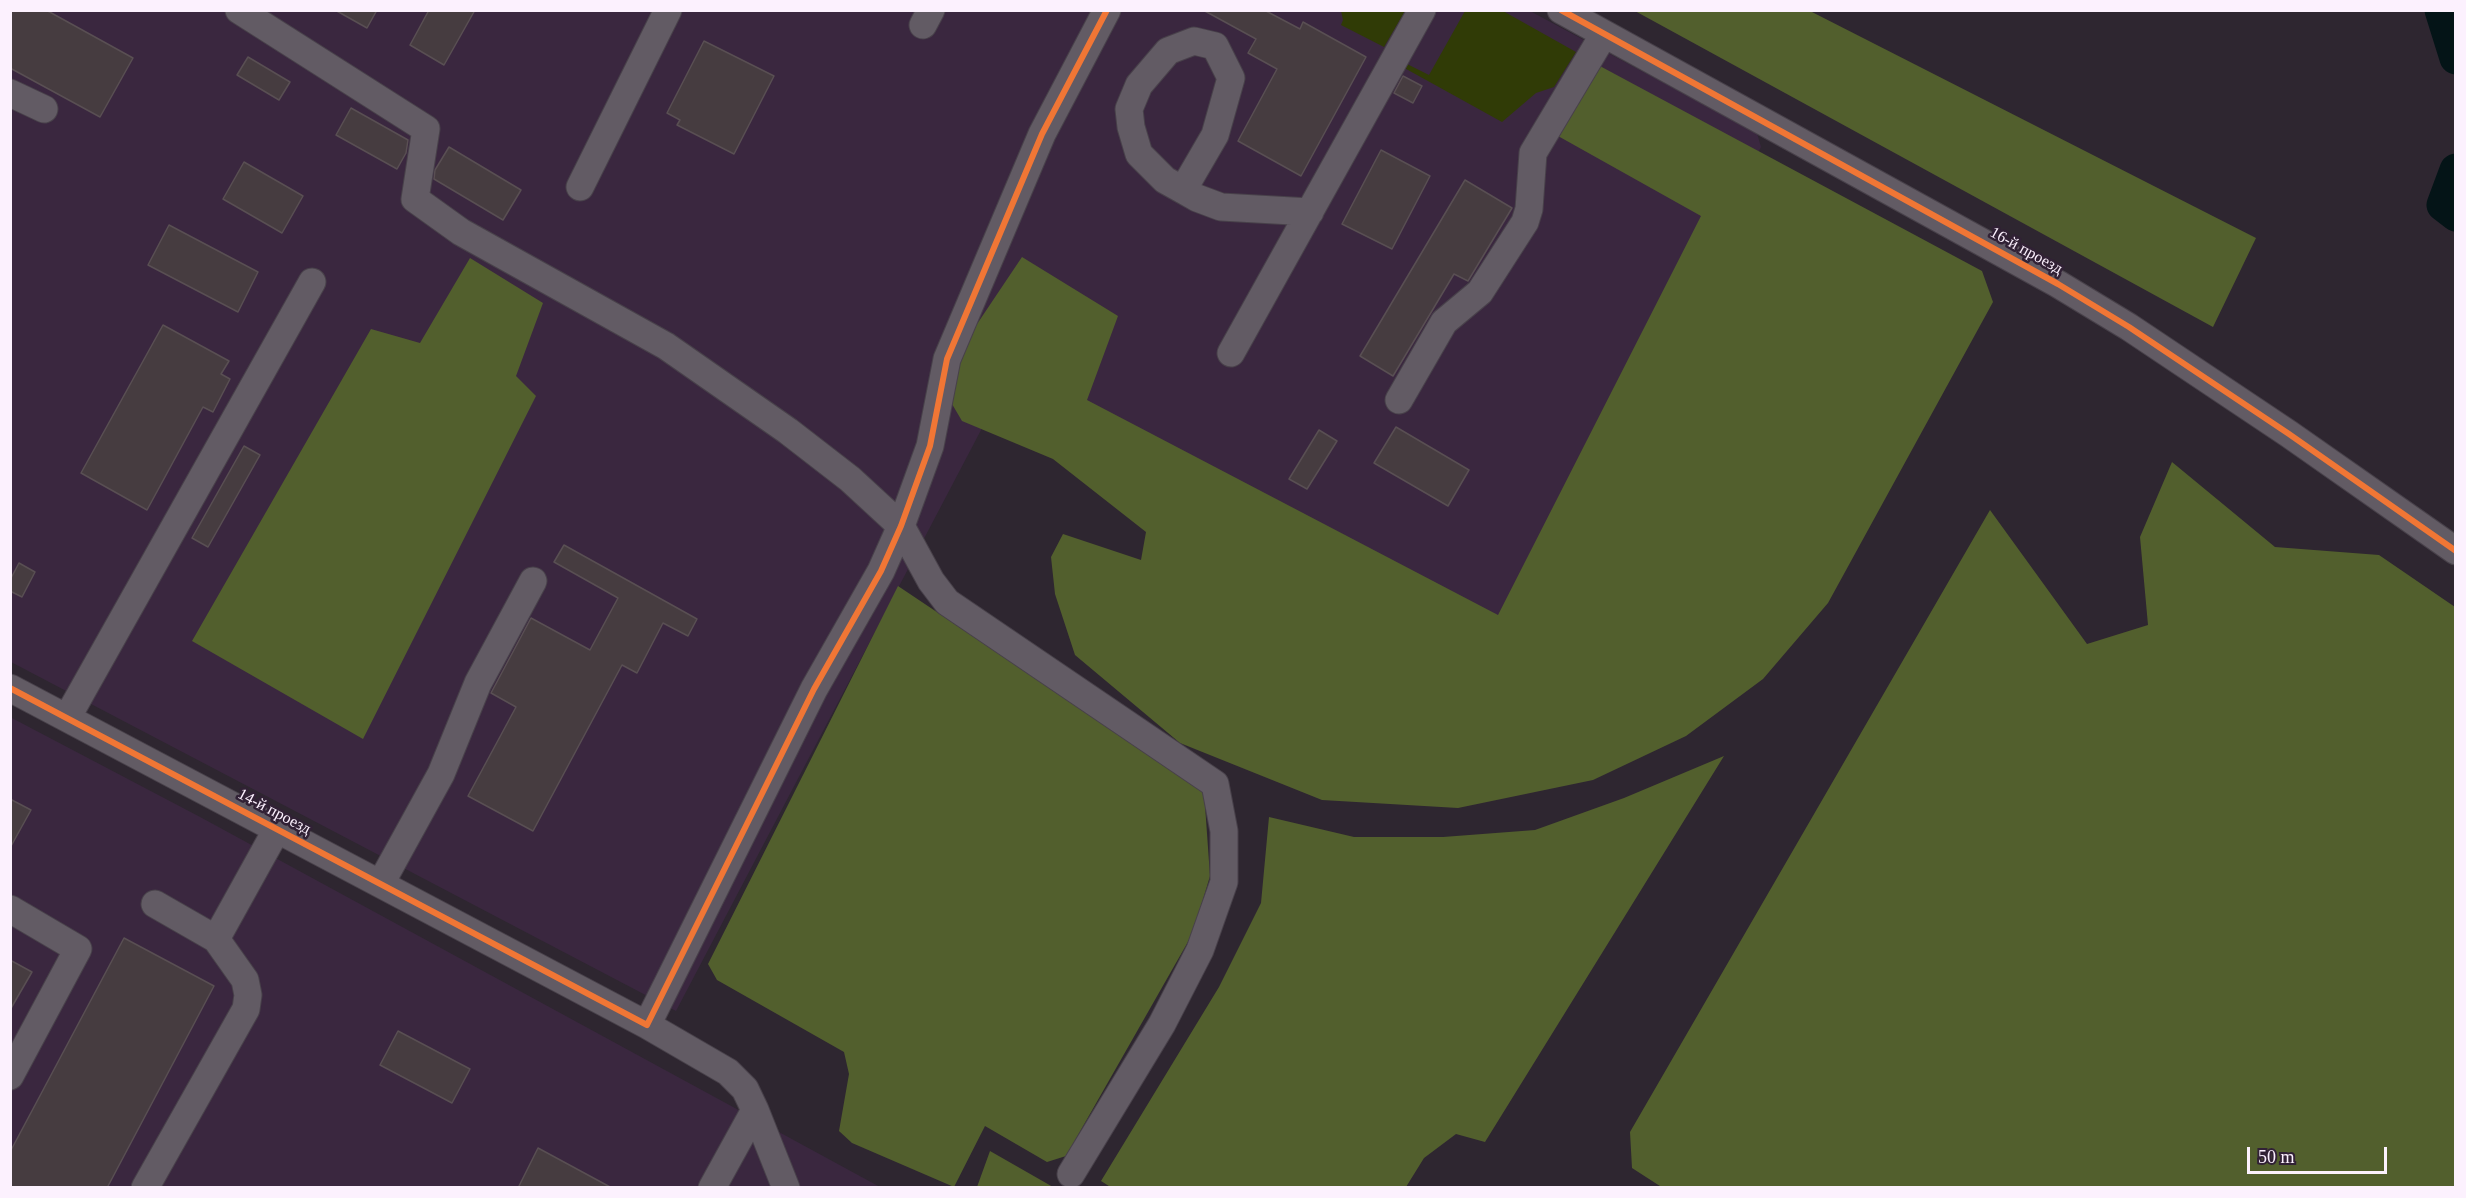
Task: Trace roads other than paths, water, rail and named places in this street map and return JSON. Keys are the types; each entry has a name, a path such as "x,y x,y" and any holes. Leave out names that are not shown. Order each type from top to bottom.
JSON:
{"street":[{"path":"239,10 426,129 415,200 461,232 666,346 788,432 850,479 901,526 931,580 947,602 1215,784 1224,831 1224,882 1200,950 1162,1024 1071,1174"},
{"path":"580,187 668,10"},
{"path":"647,1025 814,689 881,571 901,526 930,446 947,359 1037,144 1107,10"},
{"path":"1231,353 1422,10"},
{"name":"16-й проезд","path":"1561,10 2098,308 2289,434 2456,551"},
{"path":"1399,400 1444,322 1480,292 1525,222 1529,208 1533,153 1604,34"},
{"path":"1183,190 1215,135 1231,78 1215,46 1194,41 1168,51 1139,85 1129,109 1131,128 1139,154 1165,180 1197,198 1221,207 1310,212"},
{"path":"10,93 44,109"},
{"path":"68,718 312,282"},
{"path":"381,883 441,774 478,683 533,582"},
{"name":"14-й проезд","path":"10,688 525,959 728,1072 745,1089 786,1188"},
{"path":"216,939 277,829"},
{"path":"145,1188 246,1009 248,995 245,980 216,939 155,904"},
{"path":"10,909 78,948 10,1076"},
{"path":"712,1188 755,1110"}],"waterway":[{"path":"2441,10 2456,58"},
{"path":"2456,170 2443,205 2456,215"}]}
